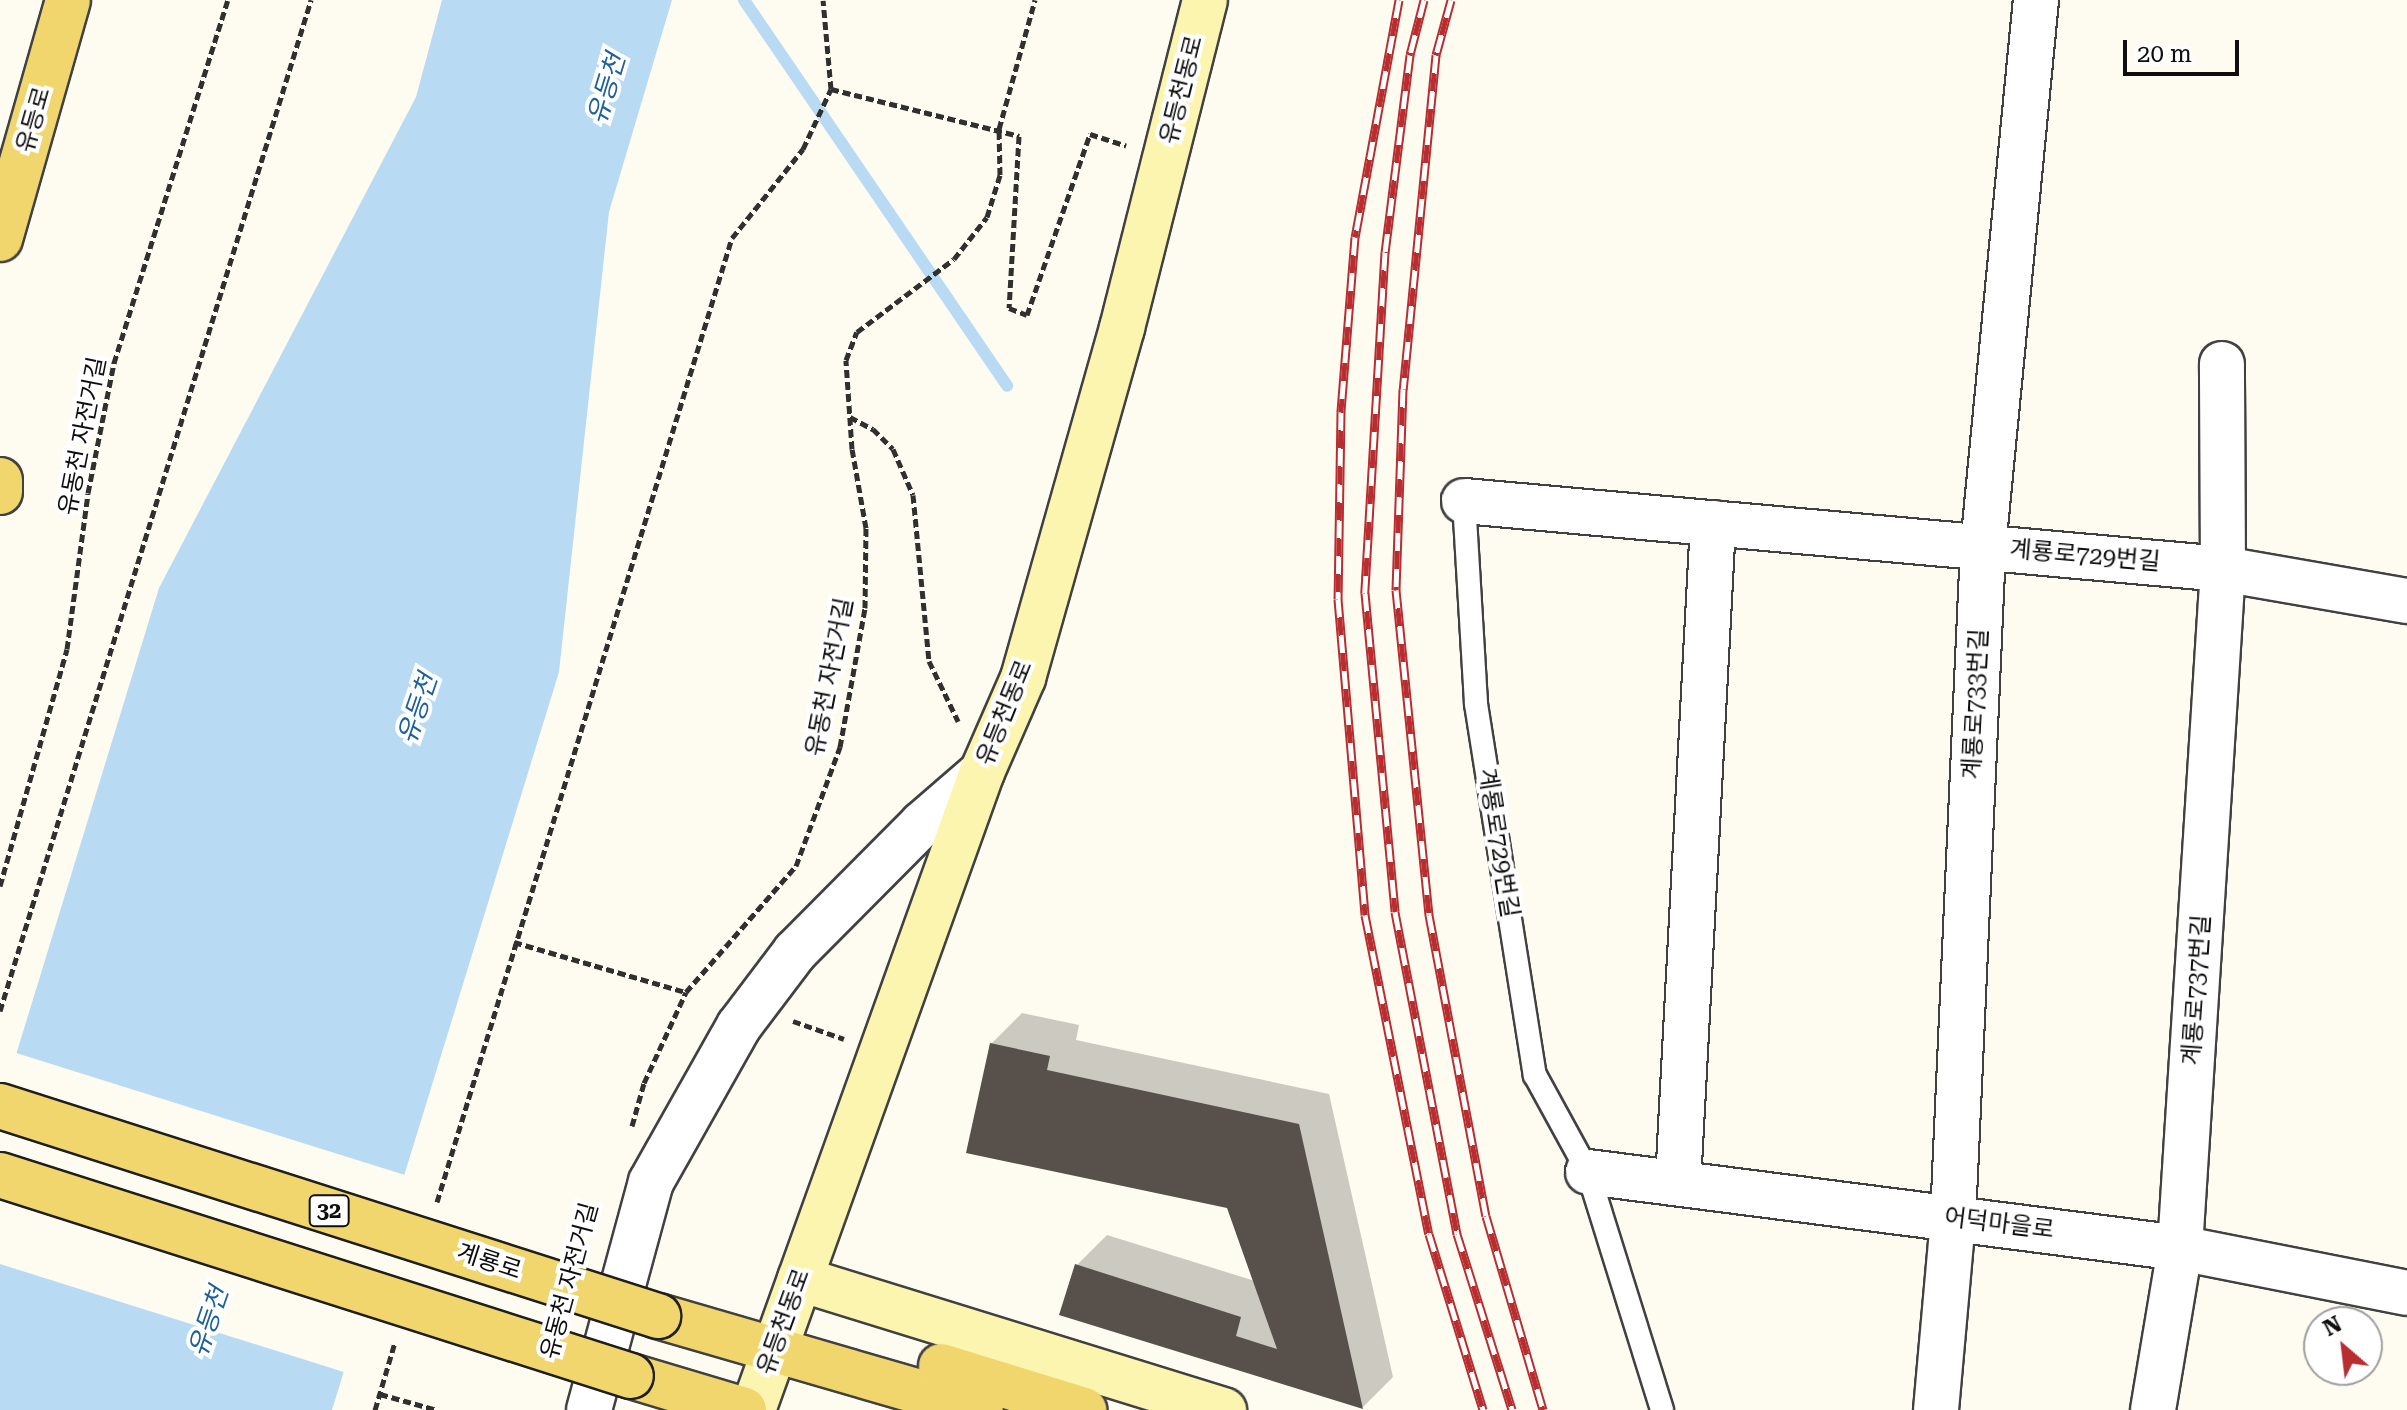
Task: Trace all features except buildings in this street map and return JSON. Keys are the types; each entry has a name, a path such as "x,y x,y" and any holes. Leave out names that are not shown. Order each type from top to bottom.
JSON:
{"main road":[{"name":"유등로","path":"0,239 68,0"},
{"name":"유등천동로","path":"753,1410 982,772 1023,678 1165,160 1205,0"},
{"path":"0,480 0,492"},
{"name":"계룡로","path":"0,1106 658,1316 775,1346 981,1410"},
{"path":"0,1175 744,1410"},
{"path":"800,1279 1224,1410"},
{"path":"846,1367 882,1349 1084,1410"}],"street":[{"name":"계룡로733번길","path":"1936,1410 1953,1219 1983,547 2036,0"},
{"name":"계룡로737번길","path":"2153,1410 2180,1248 2223,569 2222,364"},
{"name":"계룡로729번길","path":"1464,501 2223,569 2407,601"},
{"path":"1678,1183 1713,523"},
{"path":"589,1410 651,1182 739,1026 795,952 922,824 982,772"},
{"name":"어덕마을로","path":"1588,1172 2180,1248 2407,1293"}],"lane":[{"name":"계룡로729번길","path":"1464,501 1476,704 1535,1075 1588,1172 1662,1410"}],"path":[{"name":"유동천 자전거길","path":"0,886 67,649 88,493 114,363 228,0"},
{"path":"0,1011 311,0"},
{"path":"433,1213 732,238 803,149 831,89 823,0"},
{"name":"유동천 자전거길","path":"628,1141 644,1083 686,992 796,866 840,747 865,608 866,528 849,416 846,360 857,332 881,310 940,271 987,217 1000,175 999,129 1035,0"},
{"path":"831,89 1019,136 1009,308 1027,315 1090,134 1165,160"},
{"path":"849,416 873,429 903,467 913,495 929,661 982,772"},
{"path":"514,942 686,992"},
{"path":"779,1017 826,1032"},
{"path":"375,1410 398,1334"},
{"path":"380,1394 437,1410"}],"water":[{"name":"유등천","path":"442,0 672,0 609,212 559,672 332,1410 0,1410 0,1107 159,588 416,97"}],"pier":[{"path":"13,1052 408,1176 347,1373 0,1264 0,1093"}],"waterway":[{"path":"744,0 1007,386"}],"railway":[{"path":"1399,0 1355,237 1341,412 1338,599 1365,915 1429,1234 1483,1410"},
{"path":"1424,0 1410,55 1385,252 1365,593 1395,912 1457,1234 1512,1410"},
{"path":"1451,0 1436,55 1403,389 1396,590 1429,915 1486,1216 1543,1410"}]}
